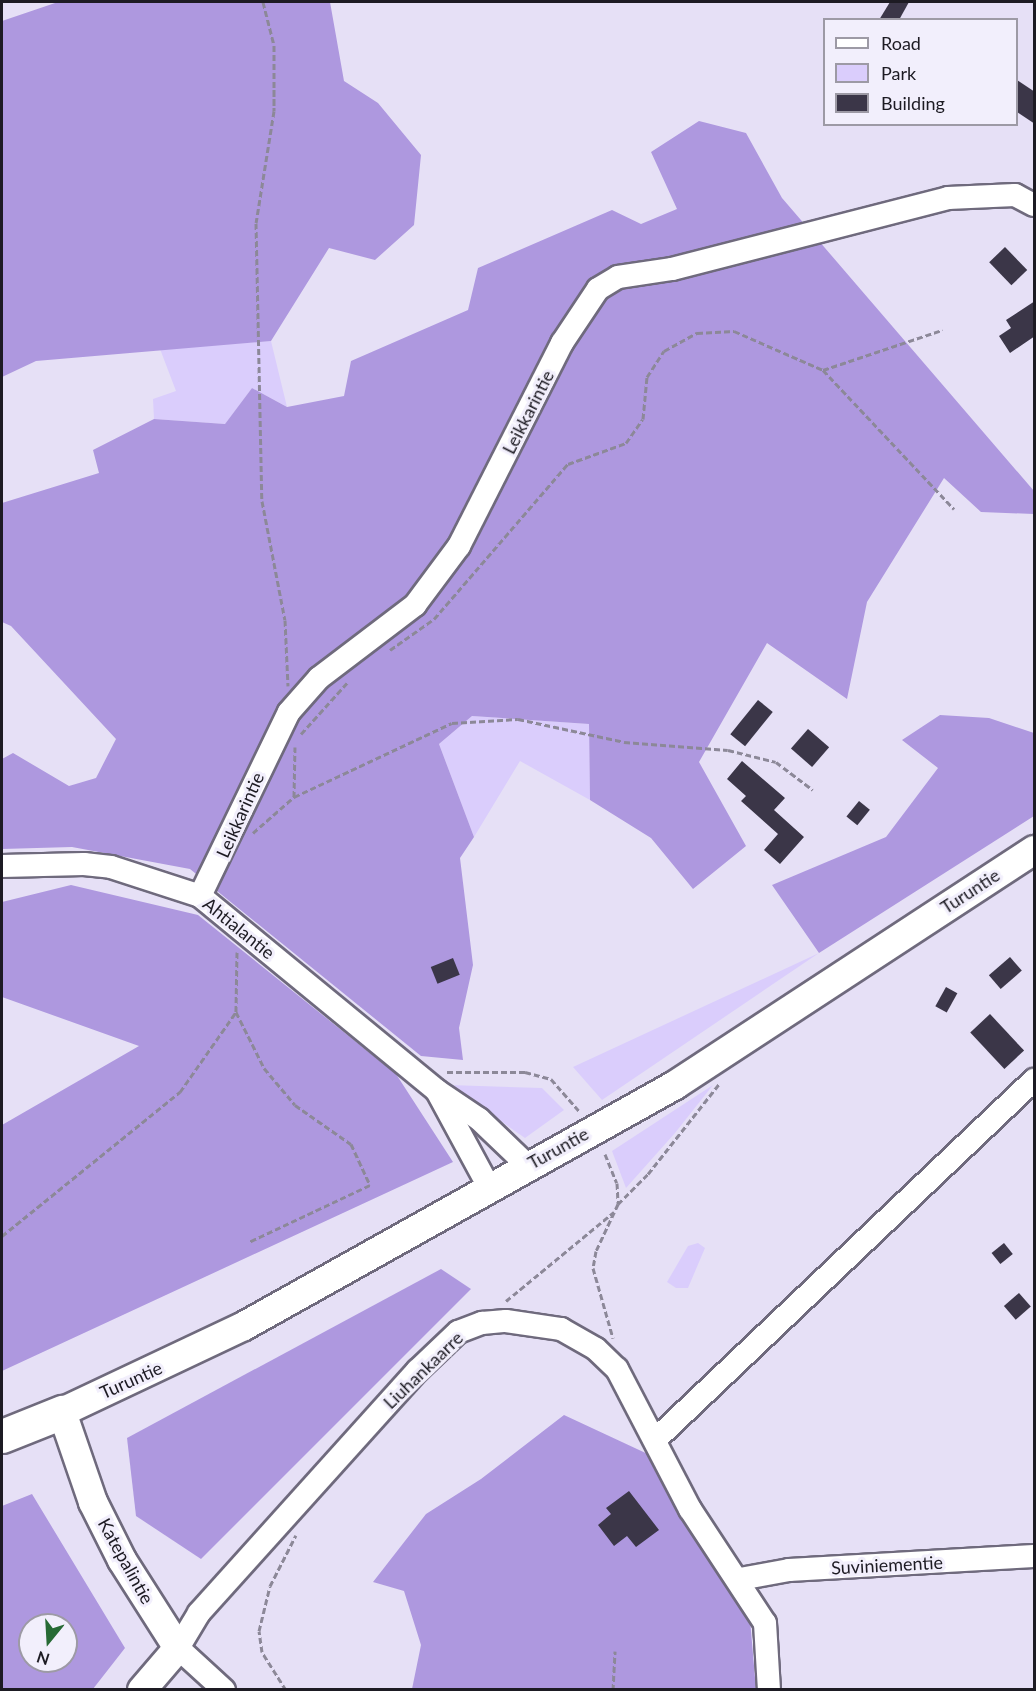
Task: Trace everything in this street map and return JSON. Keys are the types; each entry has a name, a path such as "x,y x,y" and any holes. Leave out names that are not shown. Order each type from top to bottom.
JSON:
{"highway":[{"path":"2,1436 62,1412"}],"main road":[{"name":"Turuntie","path":"62,1412 244,1326 527,1165 675,1085 1035,850"},
{"name":"Katepalintie","path":"62,1412 93,1502 122,1560 178,1648"},
{"path":"142,1689 178,1648"}],"street":[{"name":"Leikkarintie","path":"200,896 222,855 289,712 319,678 415,605 459,546 562,343 598,289 618,277 672,269 948,198 1015,195 1035,205"},
{"name":"Ahtialantie","path":"2,866 84,864 111,867 200,896 436,1090 479,1119 527,1165"},
{"path":"655,1440 1034,1080"},
{"name":"Ahtialantie","path":"436,1090 489,1187"},
{"name":"Liuhankaarre","path":"178,1648 199,1613 311,1485 417,1371 458,1332 482,1323 522,1321 561,1329 596,1349 617,1369 690,1509 740,1579 765,1623 769,1689"},
{"name":"Suviniementie","path":"740,1579 789,1570 1035,1556"},
{"name":"Katepalintie","path":"178,1648 224,1689"}],"path":[{"path":"263,2 274,45 274,111 256,223 262,501 285,620 289,712"},
{"path":"823,370 942,330"},
{"path":"387,653 434,619 568,464 626,443 643,419 647,377 664,351 697,333 734,331 823,370 954,509"},
{"path":"294,796 295,741 350,680"},
{"path":"222,855 294,796 452,723 518,719 624,742 728,750 776,762 813,790"},
{"path":"240,929 234,970 236,1012 264,1068 295,1105 351,1144 370,1185 249,1242"},
{"path":"2,1236 180,1092 236,1012"},
{"path":"617,1369 614,1340 593,1268 596,1251 618,1204 709,1100 724,1076 733,1047"},
{"path":"415,1072 525,1072 551,1079 579,1112"},
{"path":"605,1154 617,1183 618,1204"},
{"path":"482,1323 615,1210"},
{"path":"286,1689 262,1652 259,1630 270,1586 299,1525"},
{"path":"613,1689 615,1652"}],"green space":[{"path":"271,341 287,407 252,388 225,424 154,419 153,399 176,391 160,349"},
{"path":"472,716 589,724 590,800 520,761 474,837 439,744"},
{"path":"819,953 602,1100 573,1067"},
{"path":"449,1085 542,1088 564,1110 525,1138"},
{"path":"713,1085 675,1133 626,1188 612,1151"},
{"path":"698,1243 705,1248 688,1288 676,1288 667,1282 688,1246"}],"shaded area":[{"path":"58,2 330,2 344,81 378,103 421,155 414,225 375,260 329,248 271,341 36,361 2,377 2,21"},
{"path":"699,121 746,133 782,198 1034,491 1034,514 981,512 944,478 867,602 847,699 767,643 699,762 746,846 693,889 651,838 590,800 589,724 472,716 439,744 474,837 460,858 473,965 459,1028 463,1060 421,1056 190,869 72,847 2,849 2,759 13,753 69,786 96,778 116,739 11,626 2,622 2,503 99,473 93,450 154,419 225,424 252,388 287,407 344,396 351,361 468,310 478,268 612,210 641,224 677,209 651,152"},
{"path":"940,715 989,718 1034,733 1034,816 819,953 772,885 886,837 938,768 902,740"},
{"path":"71,885 198,915 396,1074 453,1162 2,1371 2,1125 139,1046 2,997 2,902"},
{"path":"441,1269 471,1289 201,1559 136,1516 127,1438"},
{"path":"564,1415 652,1456 749,1608 756,1689 412,1689 421,1645 404,1591 373,1582 426,1514 481,1479"},
{"path":"32,1494 125,1648 93,1689 2,1689 2,1506"}],"building":[{"path":"890,2 909,2 900,18 880,18"},
{"path":"1018,81 1035,92 1035,124 1018,113"},
{"path":"1005,247 1027,270 1011,285 989,262"},
{"path":"1035,301 1035,336 1010,353 999,336 1011,328 1006,320"},
{"path":"758,700 773,712 745,746 730,734"},
{"path":"808,729 829,747 812,767 791,749"},
{"path":"742,761 785,798 774,810 804,837 780,864 764,850 778,834 741,801 746,796 727,779"},
{"path":"859,801 870,810 857,825 846,817"},
{"path":"1010,957 1022,971 1001,989 989,975"},
{"path":"453,958 460,975 437,984 431,967"},
{"path":"946,987 957,993 947,1013 935,1006"},
{"path":"990,1014 1024,1051 1004,1069 970,1032"},
{"path":"1004,1243 1013,1254 1000,1264 992,1253"},
{"path":"1019,1293 1031,1307 1016,1320 1004,1306"},
{"path":"629,1491 659,1530 636,1547 627,1536 614,1546 598,1525 611,1514 606,1508"}]}
